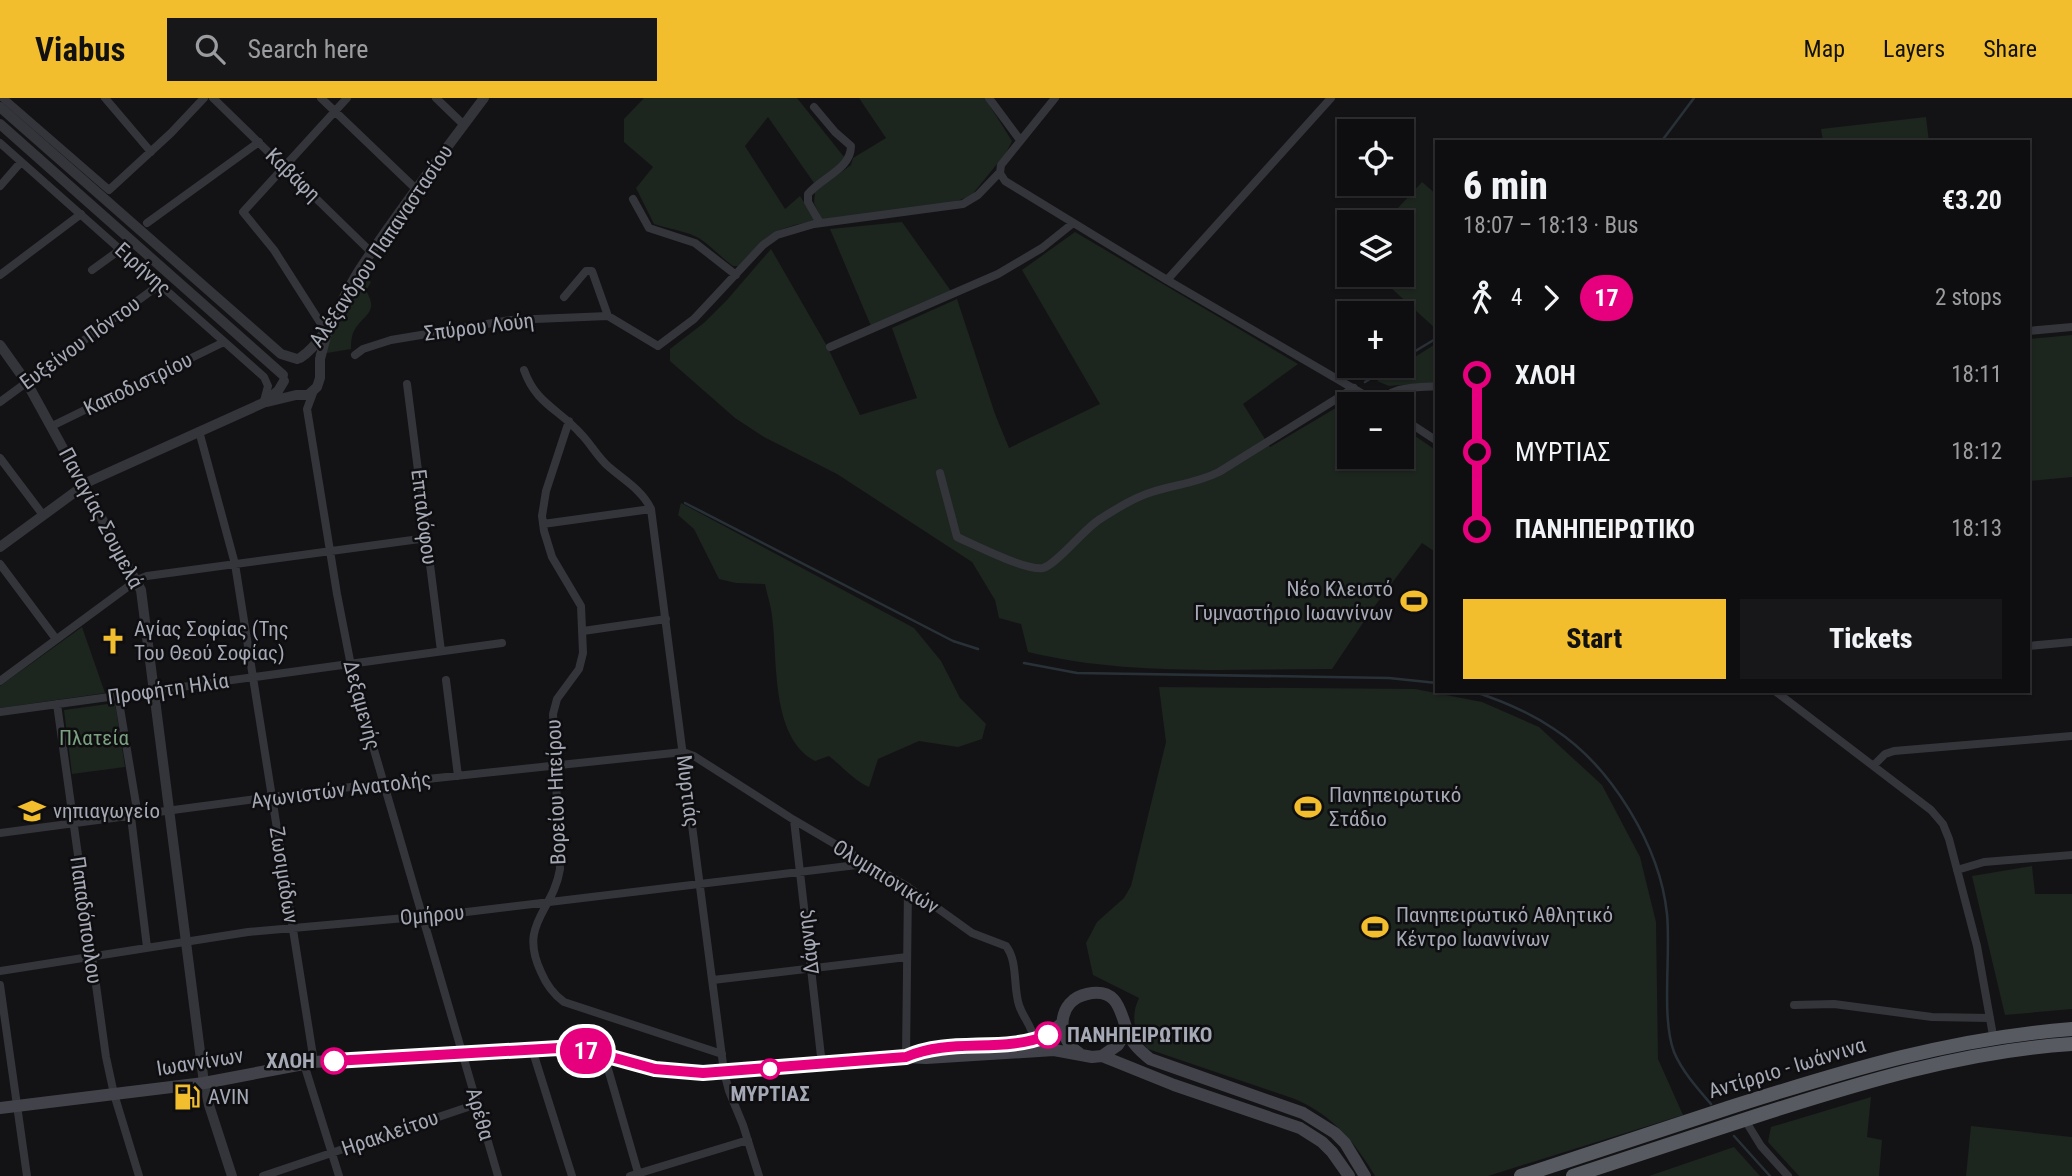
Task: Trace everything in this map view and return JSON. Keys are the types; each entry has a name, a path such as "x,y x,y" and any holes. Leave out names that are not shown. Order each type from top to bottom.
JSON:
{"highway":[{"name":"Αντίρριο - Ιωάννινα","path":"1521,1176 1865,1065 1993,1037 2072,1029"},
{"name":"Αντίρριο - Ιωάννινα","path":"1573,1176 1877,1079 1996,1053 2072,1044"}],"main road":[{"path":"1082,1055 1067,1042 1062,1023 1064,1012 1079,996 1100,993 1118,1004 1124,1014 1125,1025 1124,1035 1118,1045 1102,1056"},
{"path":"906,1057 938,1048 1034,1040 1052,1033 1062,1023"},
{"path":"1125,1025 1132,1041 1150,1059 1287,1106 1320,1122 1345,1143 1365,1176"},
{"name":"Ιωαννίνων","path":"0,1109 204,1083 309,1063 462,1052 568,1048 665,1071 724,1072 906,1057"},
{"path":"906,1057 1054,1050 1102,1056 1174,1085 1300,1128 1322,1142 1349,1176"}],"street":[{"path":"3,98 109,190 204,98"},
{"path":"105,98 151,152"},
{"name":"Καβάφη","path":"213,98 372,252"},
{"path":"321,98 416,189"},
{"path":"0,547 84,484 263,403 313,392 320,382 319,370 327,325 274,250 244,215 244,209 347,98"},
{"path":"436,98 464,125"},
{"name":"Αλέξανδρου Παπαναστασίου","path":"299,359 310,352 372,252 484,98"},
{"path":"989,98 1020,140"},
{"path":"564,297 586,271 590,271 595,277 608,316 658,346 694,319 762,245 777,234 820,223 963,204 978,195 1000,172 1001,165 1055,98"},
{"path":"1167,280 1331,98"},
{"path":"0,107 281,354 312,361 319,370"},
{"path":"814,107 835,132 852,146 851,157 844,165 808,194 808,202 820,223"},
{"path":"0,124 283,378 286,387 296,395"},
{"path":"147,223 259,142"},
{"name":"Ειρήνης","path":"0,143 264,377 268,386 263,403"},
{"path":"0,186 21,162"},
{"path":"1000,172 1007,182 1072,224 1360,392"},
{"path":"633,199 649,228 695,243 736,275"},
{"path":"0,275 81,214"},
{"path":"830,348 984,281 1042,248 1072,224"},
{"path":"92,270 121,249"},
{"name":"Ευξείνου Πόντου","path":"0,402 159,285"},
{"name":"Σπύρου Λούη","path":"355,355 363,349 401,338 511,320 608,316"},
{"path":"2030,331 2072,327"},
{"name":"Καποδιστρίου","path":"52,426 224,342"},
{"name":"Παναγίας Σουμελά","path":"0,345 27,383 52,426 137,580 142,594 204,1083 233,1176"},
{"path":"263,403 278,391 289,363 299,359"},
{"path":"524,370 530,387 542,401 569,421 603,462 641,493 651,509 543,524"},
{"name":"Επταλόφου","path":"407,384 441,651"},
{"path":"1391,392 1435,386"},
{"path":"940,473 957,537 1024,566 1044,568 1088,527 1113,511 1147,494 1212,476 1354,388"},
{"name":"Δεξαμενής","path":"313,392 307,409 350,664 462,1052"},
{"name":"Βορείου Ηπείρου","path":"569,421 544,499 543,524 556,565 581,606 581,664 557,699 554,708 560,869 557,886 537,921 533,947 541,972 558,998 569,1004 722,1054"},
{"path":"1414,426 1435,440"},
{"name":"Ζωσιμάδων","path":"199,431 235,564 293,927 309,1063 339,1176"},
{"path":"0,458 43,515"},
{"name":"Μυρτιάς","path":"651,509 724,1072 759,1176"},
{"path":"0,681 137,580 147,576 427,538"},
{"path":"0,564 56,639"},
{"path":"583,631 666,619"},
{"path":"2030,646 2072,642"},
{"name":"Προφήτη Ηλία","path":"0,712 502,643"},
{"path":"446,680 458,776"},
{"path":"1778,693 1937,816 1946,831 1978,954 1996,1053"},
{"path":"118,696 134,816 147,947"},
{"name":"Παπαδόπουλου","path":"57,704 90,958 114,1094 139,1176"},
{"path":"1874,765 1885,754 1894,751 2072,736"},
{"name":"Αγωνιστών Ανατολής","path":"0,833 272,797 683,752"},
{"name":"Ολυμπιονικών","path":"683,752 694,756 865,864 908,887 972,933 1008,948 1020,1007 1029,1022 1034,1040"},
{"name":"Δάφνης","path":"794,820 822,1065"},
{"path":"1957,870 1984,862 2072,855"},
{"name":"Ομήρου","path":"0,971 293,927 547,903 865,864"},
{"path":"906,1057 908,887"},
{"path":"713,980 907,957"},
{"path":"0,985 27,1176"},
{"path":"1794,1005 1834,1004 1932,1017 1990,1018"},
{"path":"532,1049 572,1176"},
{"name":"Αρέθα","path":"462,1052 498,1176"},
{"path":"604,1055 636,1175 748,1140"},
{"name":"Ηρακλείτου","path":"263,1176 477,1104"},
{"path":"1745,1120 1761,1146 1788,1176"}],"green space":[{"path":"644,98 797,98 848,162 814,183 768,117 745,146 785,209 800,196 816,221 780,230 738,266 733,266 695,236 654,224 636,188 653,167 624,142 624,119"},
{"path":"859,98 985,98 1012,141 1006,153 971,196 951,203 822,220 814,203 815,191 851,165 853,158 886,138"},
{"path":"1926,117 1929,140 1823,140 1821,129"},
{"path":"1422,182 1435,193 1435,328 1414,309 1414,301 1405,301 1390,287 1414,287 1414,210 1396,210 1409,196 1414,196 1414,191"},
{"path":"902,222 951,291 871,326 830,229"},
{"path":"1075,232 1298,364 1243,404 1270,447 1337,407 1337,469 1414,469 1414,435 1435,450 1435,552 1422,543 1332,669 1141,668 1065,660 1028,652 1021,624 999,618 995,600 972,562 837,474 764,437 735,418 670,361 670,349 705,322 771,249 827,346 860,415 917,398 892,328 957,299 1009,448 1100,404 1022,270"},
{"path":"363,277 371,282 366,291 371,304 368,313 354,331 351,349 315,355"},
{"path":"2072,335 2072,477 2030,481 2030,339"},
{"path":"1435,344 1435,382 1389,386 1377,381 1382,378 1414,378 1414,358"},
{"path":"681,503 914,628 941,661 960,698 986,724 982,739 958,747 919,741 878,759 869,787 829,756 815,761 800,750 783,716 776,674 771,612 765,584 736,583 719,579 694,529 678,515"},
{"path":"82,627 105,693 0,708 0,686"},
{"name":"Πανηπειρωτικό Αθλητικό Κέντρο Ιωαννίνων","path":"1159,687 1415,689 1482,702 1539,727 1602,785 1640,857 1656,922 1658,1059 1683,1115 1488,1176 1375,1176 1341,1131 1308,1106 1295,1099 1148,1049 1139,1038 1135,1025 1139,998 1093,975 1086,943 1097,922 1124,898 1131,886 1166,742"},
{"name":"Πλατεία","path":"115,703 125,767 72,774 64,710"},
{"path":"2032,866 2035,894 2072,894 2072,1009 2005,1015 1972,876"},
{"path":"1871,1097 1867,1137 1882,1140 1879,1176 1799,1176 1768,1142 1771,1127"},
{"path":"1971,1126 2072,1137 2072,1176 1966,1176"},
{"path":"1734,1147 1760,1176 1649,1176"}],"waterway":[{"path":"1662,140 1694,98"},
{"path":"1414,352 1435,339"},
{"path":"1365,382 1372,378"},
{"path":"685,503 953,641 978,649"},
{"path":"1024,663 1077,673 1389,678 1435,683"},
{"path":"1478,693 1535,717 1575,745 1595,764 1629,810 1654,862 1667,914 1667,1004 1670,1038 1677,1059 1711,1104"},
{"path":"1734,1136 1770,1176"}],"bus line":[{"name":"17","path":"334,1061 559,1048 604,1055 665,1071 724,1072 906,1057 924,1050 1005,1044 1048,1035"}],"place":[{"name":"Νέο Κλειστό Γυμναστήριο Ιωαννίνων","path":"1414,601"},
{"name":"Αγίας Σοφίας (Της Του Θεού Σοφίας)","path":"113,641"},
{"name":"Πανηπειρωτικό Στάδιο","path":"1308,807"},
{"name":"νηπιαγωγείο","path":"32,811"},
{"name":"Πανηπειρωτικό Αθλητικό Κέντρο Ιωαννίνων","path":"1375,927"},
{"name":"ΠΑΝΗΠΕΙΡΩΤΙΚΟ","path":"1048,1035"},
{"name":"ΧΛΟΗ","path":"334,1061"},
{"name":"ΜΥΡΤΙΑΣ","path":"770,1069"},
{"name":"AVIN","path":"187,1097"}]}
